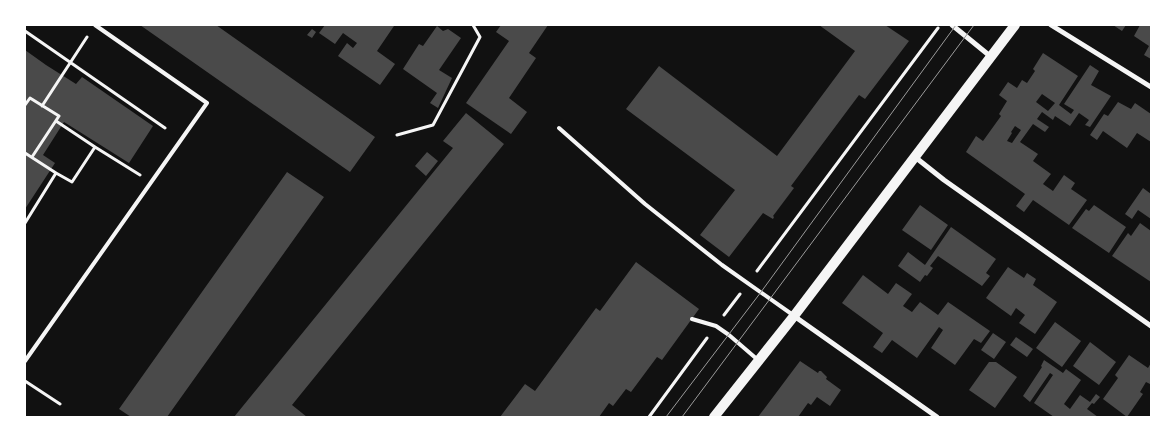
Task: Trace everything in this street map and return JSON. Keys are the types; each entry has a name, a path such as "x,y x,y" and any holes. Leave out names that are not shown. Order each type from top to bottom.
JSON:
{"main road":[{"path":"714,417 794,316 1015,25"}],"street":[{"path":"952,25 990,56"},
{"path":"1051,25 1151,87"},
{"path":"915,157 944,180 1151,326"},
{"path":"794,316 937,417"}],"lane":[{"path":"25,361 207,103 95,25"},
{"path":"558,128 645,204 722,265 794,316"},
{"path":"692,318 716,326 758,360"}],"path":[{"path":"397,135 433,125 480,37 473,25"},
{"path":"648,417 940,25"},
{"path":"25,31 165,128"},
{"path":"42,106 87,37"},
{"path":"25,106 30,98 59,116 32,157"},
{"path":"56,121 134,171"},
{"path":"25,153 72,182 95,147"},
{"path":"25,223 56,173"},
{"path":"25,381 60,404"}],"building":[{"path":"140,25 216,25 375,137 350,172"},
{"path":"325,25 394,26 377,51 395,64 380,85 338,56 347,43 353,48 357,43 343,33 335,44 319,33"},
{"path":"501,25 548,25 529,53 536,58 509,98 527,112 511,134 466,103 509,41 496,32"},
{"path":"819,25 885,25 909,41 865,99 859,95 791,186 794,188 773,216 773,219 763,213 729,257 700,235 735,190 626,109 659,66 777,156 855,51"},
{"path":"1113,25 1126,25 1122,31"},
{"path":"1140,25 1151,25 1151,59 1144,55 1149,46 1134,36"},
{"path":"437,26 443,31 448,29 461,38 439,70 452,78 438,108 430,103 437,93 403,69 419,44 423,46"},
{"path":"312,29 316,32 312,38 307,35"},
{"path":"25,50 76,84 82,77 153,126 129,163 64,122 43,155 55,163 25,209"},
{"path":"1043,53 1078,76 1059,105 1071,114 1074,110 1064,104 1090,65 1099,71 1091,85 1111,96 1090,127 1085,125 1089,120 1079,113 1070,126 1055,116 1053,120 1042,112 1037,119 1049,127 1045,132 1033,124 1020,142 1038,154 1033,161 1051,174 1043,184 1053,191 1064,175 1075,183 1071,189 1087,200 1069,225 1033,200 1024,212 1016,206 1025,194 966,152 976,136 983,141 1001,116 999,114 1007,101 999,95 1008,82 1017,88 1022,80 1027,83 1035,71 1033,69","holes":["1042,94 1055,103 1048,111 1036,102","1015,126 1021,130 1012,143 1007,141"]},
{"path":"1118,102 1131,109 1135,103 1151,114 1151,142 1137,133 1127,148 1103,131 1097,140 1090,135 1104,114 1108,116"},
{"path":"466,113 504,144 292,405 307,417 234,417 453,148 443,141"},
{"path":"427,152 438,161 426,176 415,166"},
{"path":"287,172 324,197 167,417 131,417 119,409"},
{"path":"1143,188 1151,194 1151,219 1138,210 1132,219 1125,214"},
{"path":"920,205 948,225 931,250 902,230"},
{"path":"1094,205 1126,227 1109,253 1072,228 1086,209 1089,211"},
{"path":"1140,223 1151,231 1151,282 1112,256 1128,233 1131,236"},
{"path":"951,227 996,259 986,273 990,276 982,286 938,256 930,266 933,268 920,282 898,266 908,252 925,265"},
{"path":"636,262 699,309 662,360 657,357 631,392 626,389 613,406 609,403 599,417 500,417 525,384 535,391 596,308 600,311"},
{"path":"1008,267 1024,278 1027,273 1036,279 1033,285 1057,302 1035,334 1019,323 1025,315 1016,308 1011,316 986,298"},
{"path":"863,275 888,294 896,283 912,294 903,306 912,312 920,302 938,315 948,302 990,331 981,343 974,339 955,365 931,348 943,330 939,327 917,358 892,340 882,353 873,347 883,333 842,303"},
{"path":"1055,322 1081,341 1062,367 1036,348"},
{"path":"993,333 1006,342 994,359 981,350"},
{"path":"1016,337 1033,349 1027,357 1010,345"},
{"path":"1090,342 1116,362 1099,385 1073,366"},
{"path":"1129,355 1148,368 1151,363 1151,383 1146,382 1140,392 1143,394 1127,417 1103,399 1118,378 1115,375"},
{"path":"1044,360 1063,373 1066,369 1081,380 1064,404 1070,409 1080,395 1090,402 1096,394 1100,397 1087,409 1098,417 1054,417 1034,403 1053,375 1050,373 1030,402 1023,396 1042,367"},
{"path":"800,361 818,373 821,371 827,377 826,379 841,390 830,406 817,397 811,405 808,403 798,417 758,417"},
{"path":"989,362 996,362 1017,377 995,408 969,390"}],"tram line":[{"path":"666,417 761,292 956,25"},
{"path":"682,417 974,25"}]}
